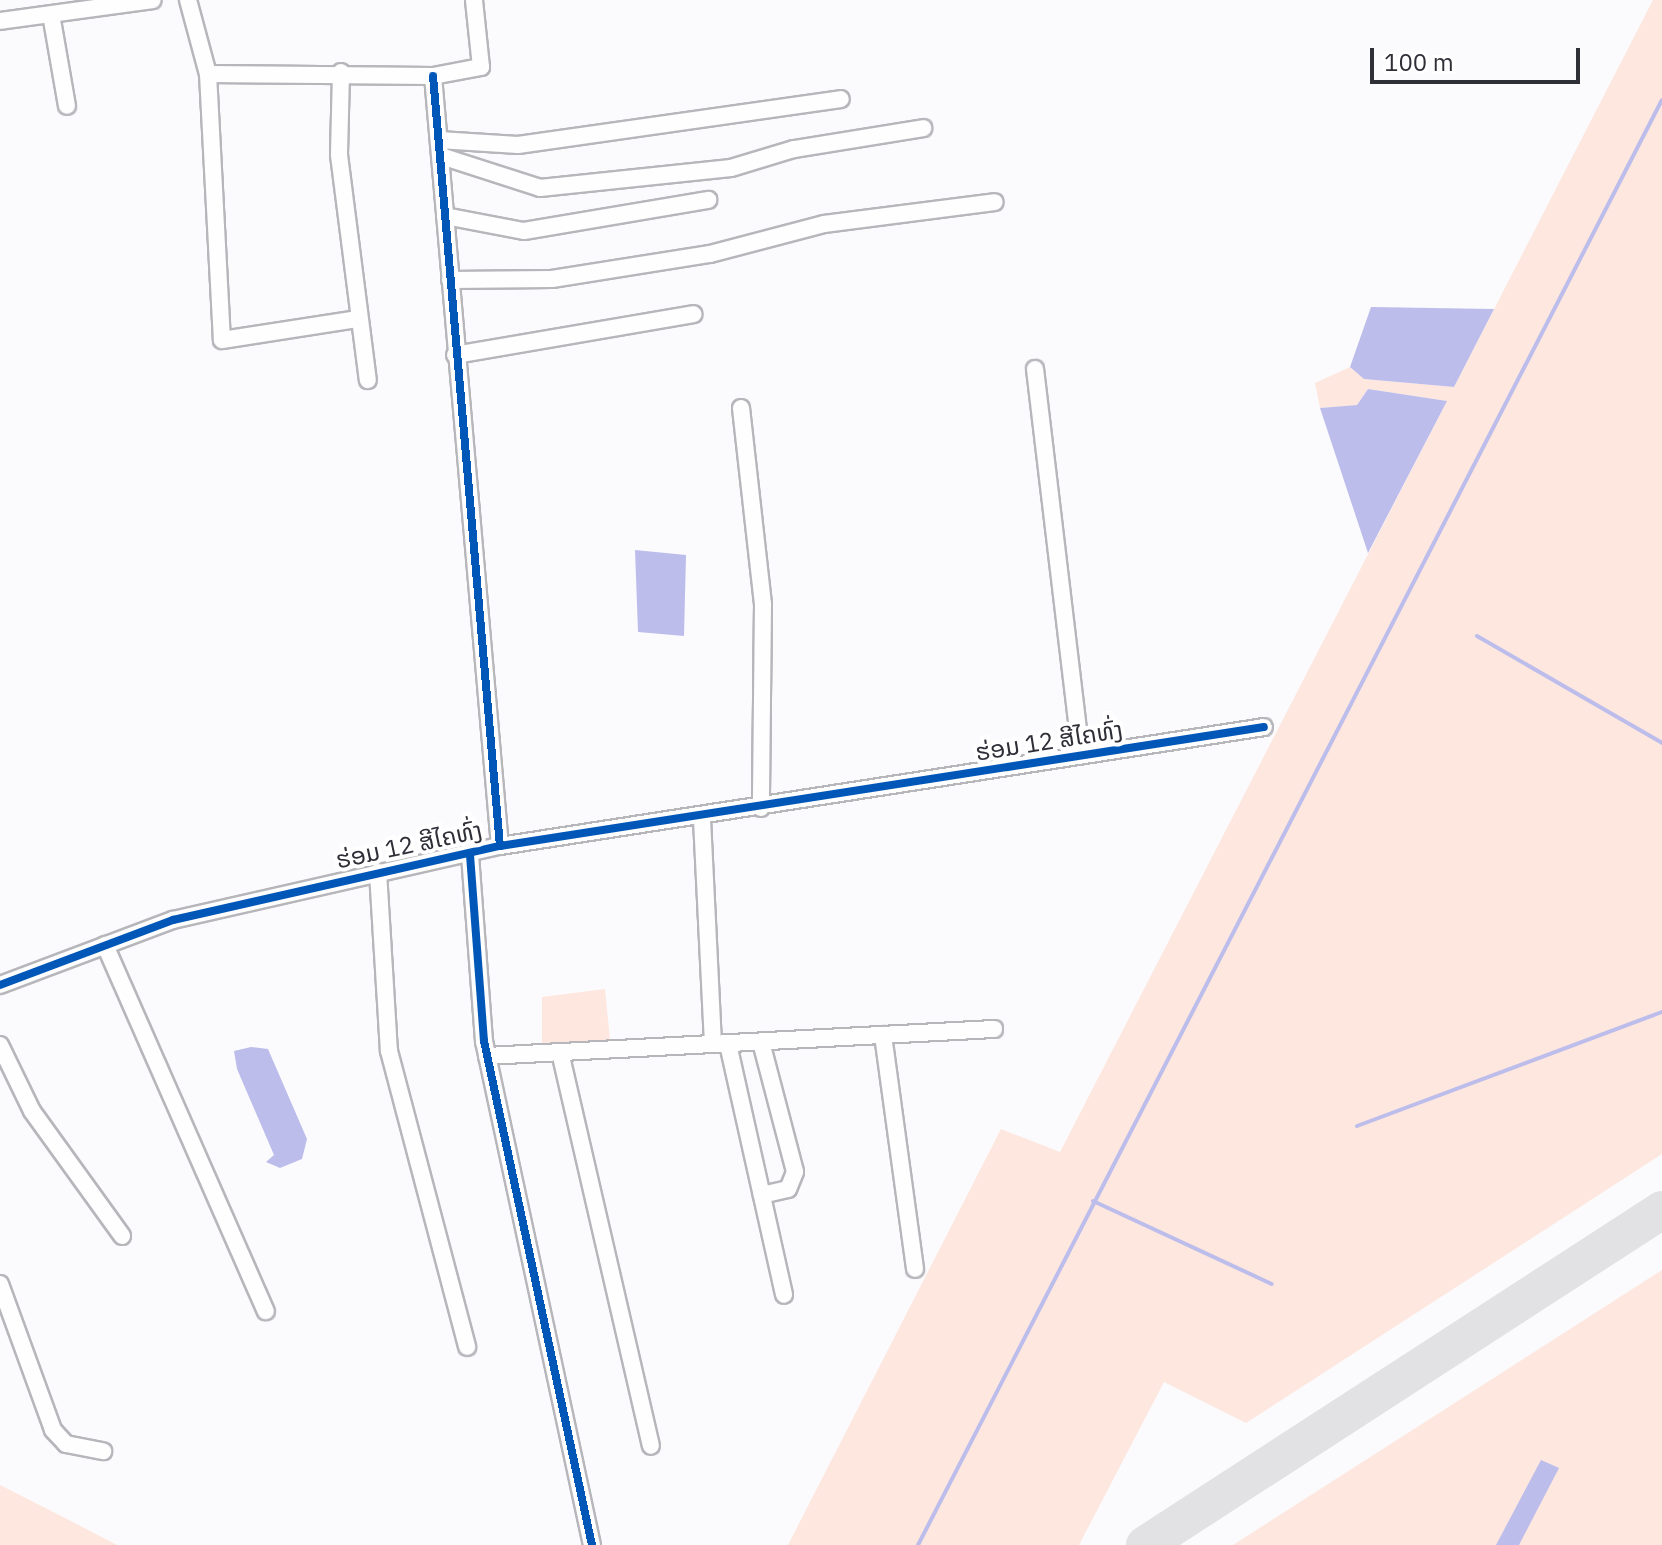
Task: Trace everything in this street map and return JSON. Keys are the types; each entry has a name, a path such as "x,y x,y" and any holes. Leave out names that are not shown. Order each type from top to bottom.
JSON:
{"street":[{"path":"0,21 52,20 153,0"},
{"path":"188,0 208,74 222,340 358,319"},
{"path":"208,74 341,72 433,76 481,67 474,0"},
{"path":"52,20 67,106"},
{"path":"341,72 339,155 368,380"},
{"path":"433,76 500,846"},
{"path":"440,148 518,145 841,99"},
{"path":"440,148 540,188 731,168 794,149 923,128"},
{"path":"445,216 524,231 708,200"},
{"path":"450,280 552,279 710,254 824,224 995,202"},
{"path":"455,355 694,314"},
{"path":"1035,369 1081,755"},
{"path":"741,408 759,521 761,808"},
{"name":"ຮ່ອມ 12 ສີໄຄທົ່ງ","path":"0,985 173,920 500,846 702,819 1264,727"},
{"path":"702,819 721,1044 762,1195 784,1295"},
{"path":"470,855 487,1056 592,1545"},
{"path":"378,872 389,1051 467,1347"},
{"path":"105,945 266,1311"},
{"path":"487,1056 994,1029"},
{"path":"883,1035 915,1269"},
{"path":"761,1042 795,1172 788,1189 762,1195"},
{"path":"0,1045 32,1111 122,1236"},
{"path":"560,1052 651,1446"},
{"path":"0,1284 53,1430 66,1444 103,1451"}],"shaded area":[{"path":"1653,0 1662,0 1662,1154 1246,1423 1164,1382 1079,1545 788,1545 1001,1129 1060,1152 1447,401 1368,389 1357,405 1320,408 1315,383 1350,367 1364,379 1454,387"},
{"path":"605,989 610,1040 542,1043 542,997"},
{"path":"1662,1270 1662,1545 1233,1545"},
{"path":"0,1485 69,1520 117,1545 0,1545"}],"water":[{"path":"1371,307 1494,309 1454,387 1364,379 1350,367"},
{"path":"1368,389 1447,401 1368,553 1320,408 1357,405"},
{"path":"635,550 686,555 684,636 638,632"},
{"path":"251,1047 268,1049 307,1139 302,1159 280,1168 266,1162 274,1155 237,1069 234,1051"},
{"path":"1541,1460 1559,1468 1519,1545 1496,1545"}],"waterway":[{"path":"918,1545 1662,100"},
{"path":"1477,636 1662,743"},
{"path":"1357,1126 1662,1012"},
{"path":"1093,1201 1272,1284"}],"taxiway":[{"path":"1145,1545 1662,1210"}],"cycle path":[{"path":"433,76 500,846"},
{"path":"0,985 173,920 500,846 1264,727"},
{"path":"470,855 484,1041 592,1545"}]}
